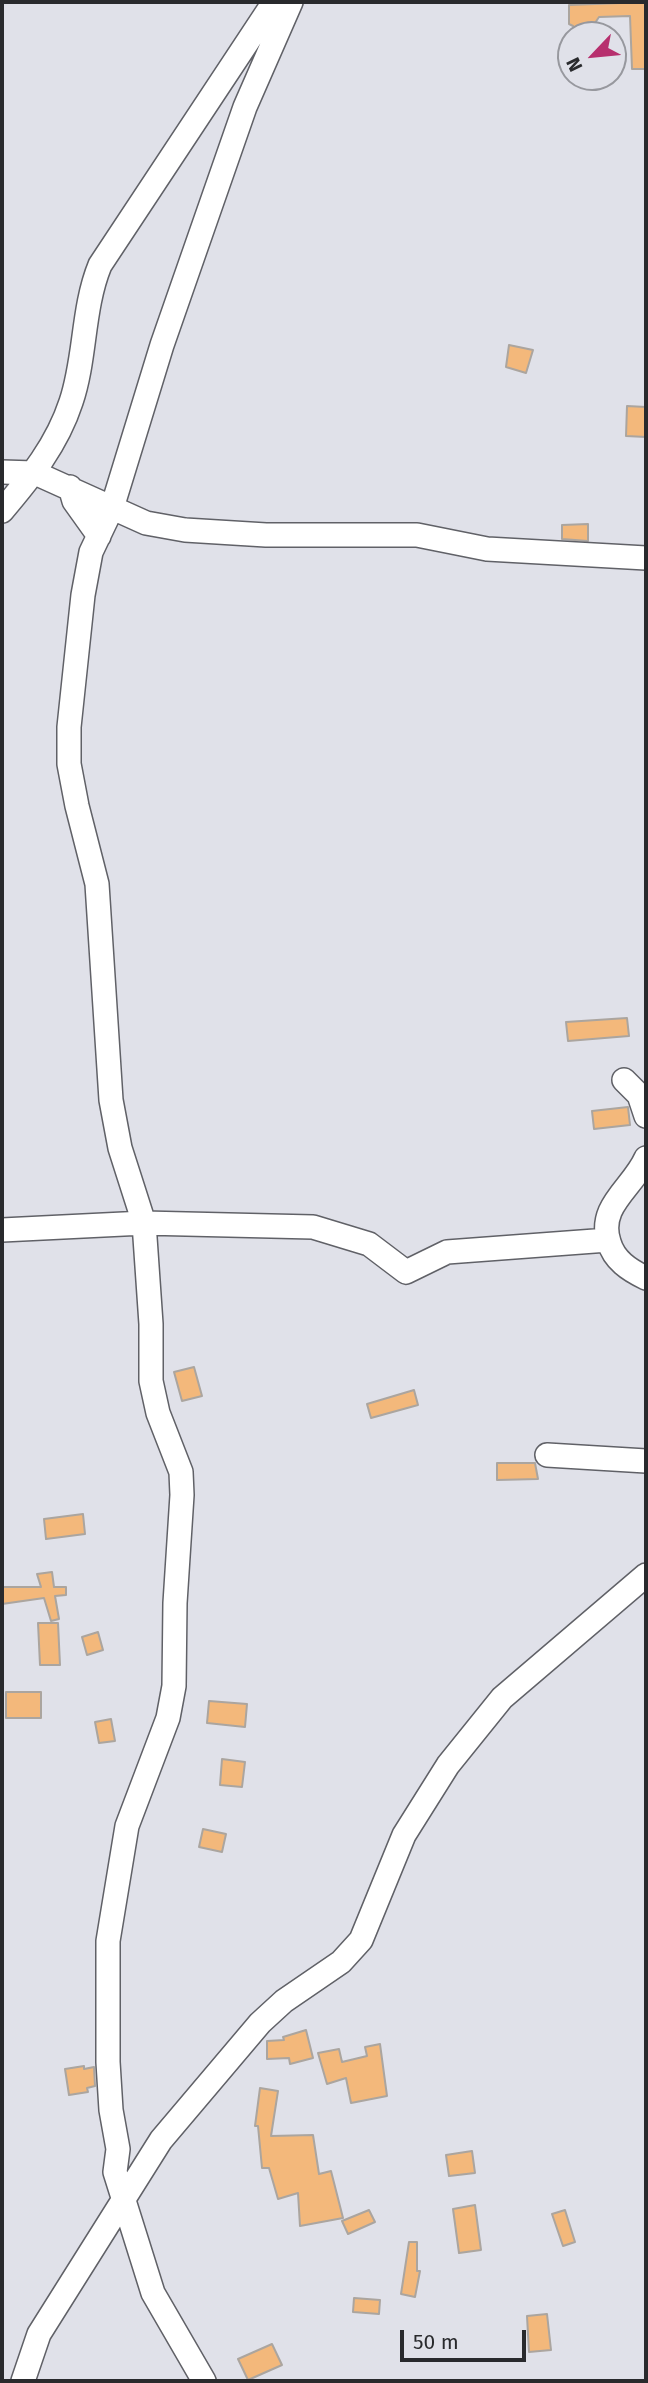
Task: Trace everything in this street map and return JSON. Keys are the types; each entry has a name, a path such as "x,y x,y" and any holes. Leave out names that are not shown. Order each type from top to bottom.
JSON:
{"street":[{"path":"2,511 35,473 53,444 71,402 92,286 100,265 275,2"},
{"path":"204,2381 153,2293 115,2172 118,2150 110,2110 108,1941 127,1826 168,1718 174,1686 175,1603 182,1495 181,1472 158,1413 151,1381 144,1223 120,1148 111,1100 97,884 69,764 69,727 83,595 91,552 112,508 162,345 245,107 291,2"},
{"path":"2,472 35,473 146,523 185,530 289,536 417,535 487,549 646,558"},
{"path":"70,487 74,501 99,536"},
{"path":"624,1080 639,1095 646,1116"},
{"path":"646,1158 639,1175 607,1214 604,1230 612,1255 646,1278"},
{"path":"2,1230 144,1223 313,1227 369,1244 406,1272 447,1252 608,1240"},
{"path":"547,1455 646,1461"},
{"path":"23,2381 39,2334 144,2163 260,2023 284,2001 341,1962 360,1940 404,1835 448,1765 502,1698 646,1575"},
{"path":"115,2172 132,2171 144,2163"}],"building":[{"path":"646,2 646,69 632,69 630,16 599,17 596,21 569,21 569,5"},
{"path":"509,345 533,350 526,373 506,367"},
{"path":"627,406 646,407 646,437 626,436"},
{"path":"588,524 588,541 562,539 562,525"},
{"path":"627,1018 629,1036 568,1041 566,1022"},
{"path":"628,1107 630,1125 594,1129 592,1111"},
{"path":"194,1367 202,1396 182,1401 174,1372"},
{"path":"414,1390 418,1405 371,1418 367,1404"},
{"path":"497,1463 535,1463 538,1479 497,1480"},
{"path":"83,1514 85,1534 46,1539 44,1519"},
{"path":"52,1572 54,1587 66,1587 66,1595 55,1596 59,1619 51,1621 44,1598 2,1604 2,1587 41,1587 37,1574"},
{"path":"38,1623 58,1623 60,1665 40,1665"},
{"path":"98,1632 103,1650 87,1655 82,1637"},
{"path":"6,1692 41,1692 41,1718 6,1718"},
{"path":"209,1701 247,1704 245,1727 207,1723"},
{"path":"111,1719 115,1741 99,1743 95,1722"},
{"path":"222,1759 245,1762 242,1787 220,1785"},
{"path":"203,1829 226,1834 222,1852 199,1847"},
{"path":"306,2030 313,2058 290,2064 289,2058 267,2059 267,2041 284,2040 283,2037"},
{"path":"380,2044 387,2096 351,2103 346,2078 327,2084 318,2053 339,2049 342,2062 367,2056 365,2047"},
{"path":"84,2066 84,2069 94,2067 95,2086 87,2088 88,2092 69,2095 65,2069"},
{"path":"260,2088 278,2091 271,2136 313,2135 319,2174 331,2171 343,2218 300,2226 298,2193 278,2199 269,2168 262,2168 258,2126 255,2126"},
{"path":"472,2151 475,2173 449,2176 446,2155"},
{"path":"475,2205 481,2250 459,2253 453,2209"},
{"path":"369,2210 375,2222 348,2234 342,2221"},
{"path":"565,2210 575,2242 563,2246 552,2214"},
{"path":"409,2242 417,2242 417,2271 420,2271 415,2297 401,2294"},
{"path":"354,2298 380,2300 379,2314 353,2312"},
{"path":"547,2314 551,2350 529,2352 527,2316"},
{"path":"272,2344 282,2365 248,2380 238,2359"}]}
